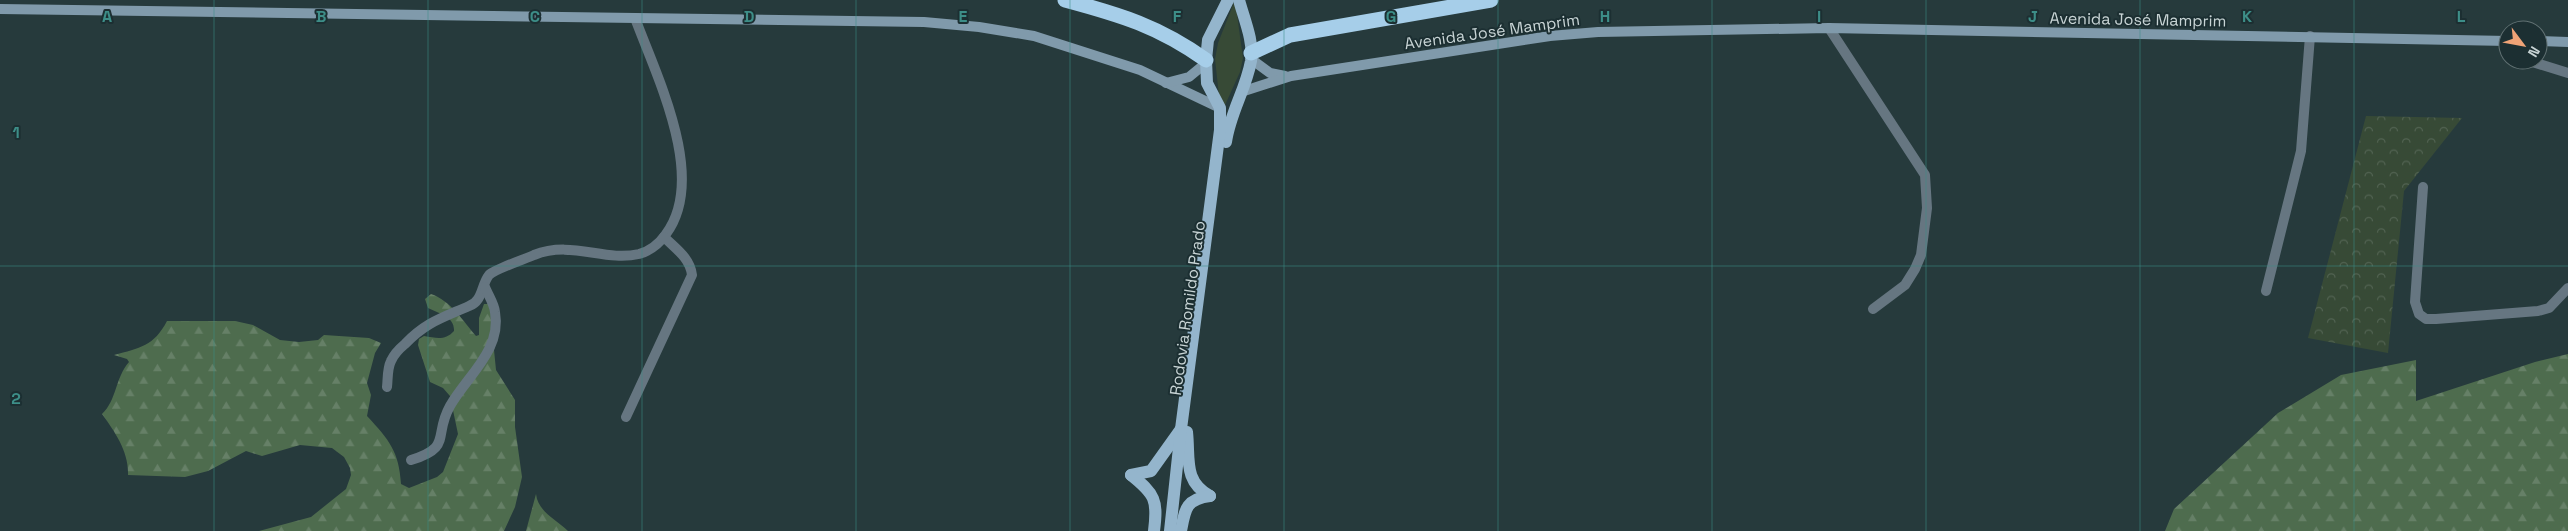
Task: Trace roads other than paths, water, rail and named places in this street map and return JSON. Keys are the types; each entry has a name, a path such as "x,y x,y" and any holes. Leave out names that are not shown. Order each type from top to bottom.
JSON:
{"highway":[{"path":"1065,0 1113,13 1160,31 1206,62"},
{"path":"1251,56 1290,35 1491,0"}],"main road":[{"path":"1220,108 1207,83 1206,62 1208,40 1228,0"},
{"path":"1239,0 1248,32 1251,56"},
{"name":"Rodovia Romildo Prado","path":"1170,531 1228,130 1251,56"},
{"name":"Rodovia Romildo Prado","path":"1175,531 1184,431 1220,130 1220,108"},
{"path":"1154,531 1155,500 1149,491 1130,475 1151,471 1184,431"},
{"path":"1182,531 1184,513 1189,504 1193,500 1210,496 1198,489 1191,479 1184,431"}],"street":[{"path":"0,9 924,22 979,27 1034,36 1140,70 1220,108"},
{"path":"387,387 390,364 394,355 418,329 433,320 471,306 485,287 489,276 536,255 557,249 581,249 628,256 652,249 674,224 680,204 681,175 677,141 667,103 634,18"},
{"path":"1829,28 1925,175 1927,208 1918,262 1905,285 1873,309"},
{"name":"Avenida José Mamprim","path":"1241,92 1291,76 1560,35 1663,29 1829,28 2498,41"},
{"path":"2266,291 2301,151 2310,36"},
{"path":"2548,41 2568,42"},
{"name":"Avenida José Mamprim","path":"1251,56 1270,74 1291,76"},
{"path":"1166,83 1189,77 1206,62"},
{"path":"2548,67 2568,74"},
{"path":"2423,187 2415,302 2419,314 2426,319 2538,311 2549,308 2568,288"},
{"path":"626,416 692,275 691,266 686,258 664,237"},
{"path":"411,460 427,455 436,448 440,441 448,410 492,342 496,324 495,309 485,287"}]}
